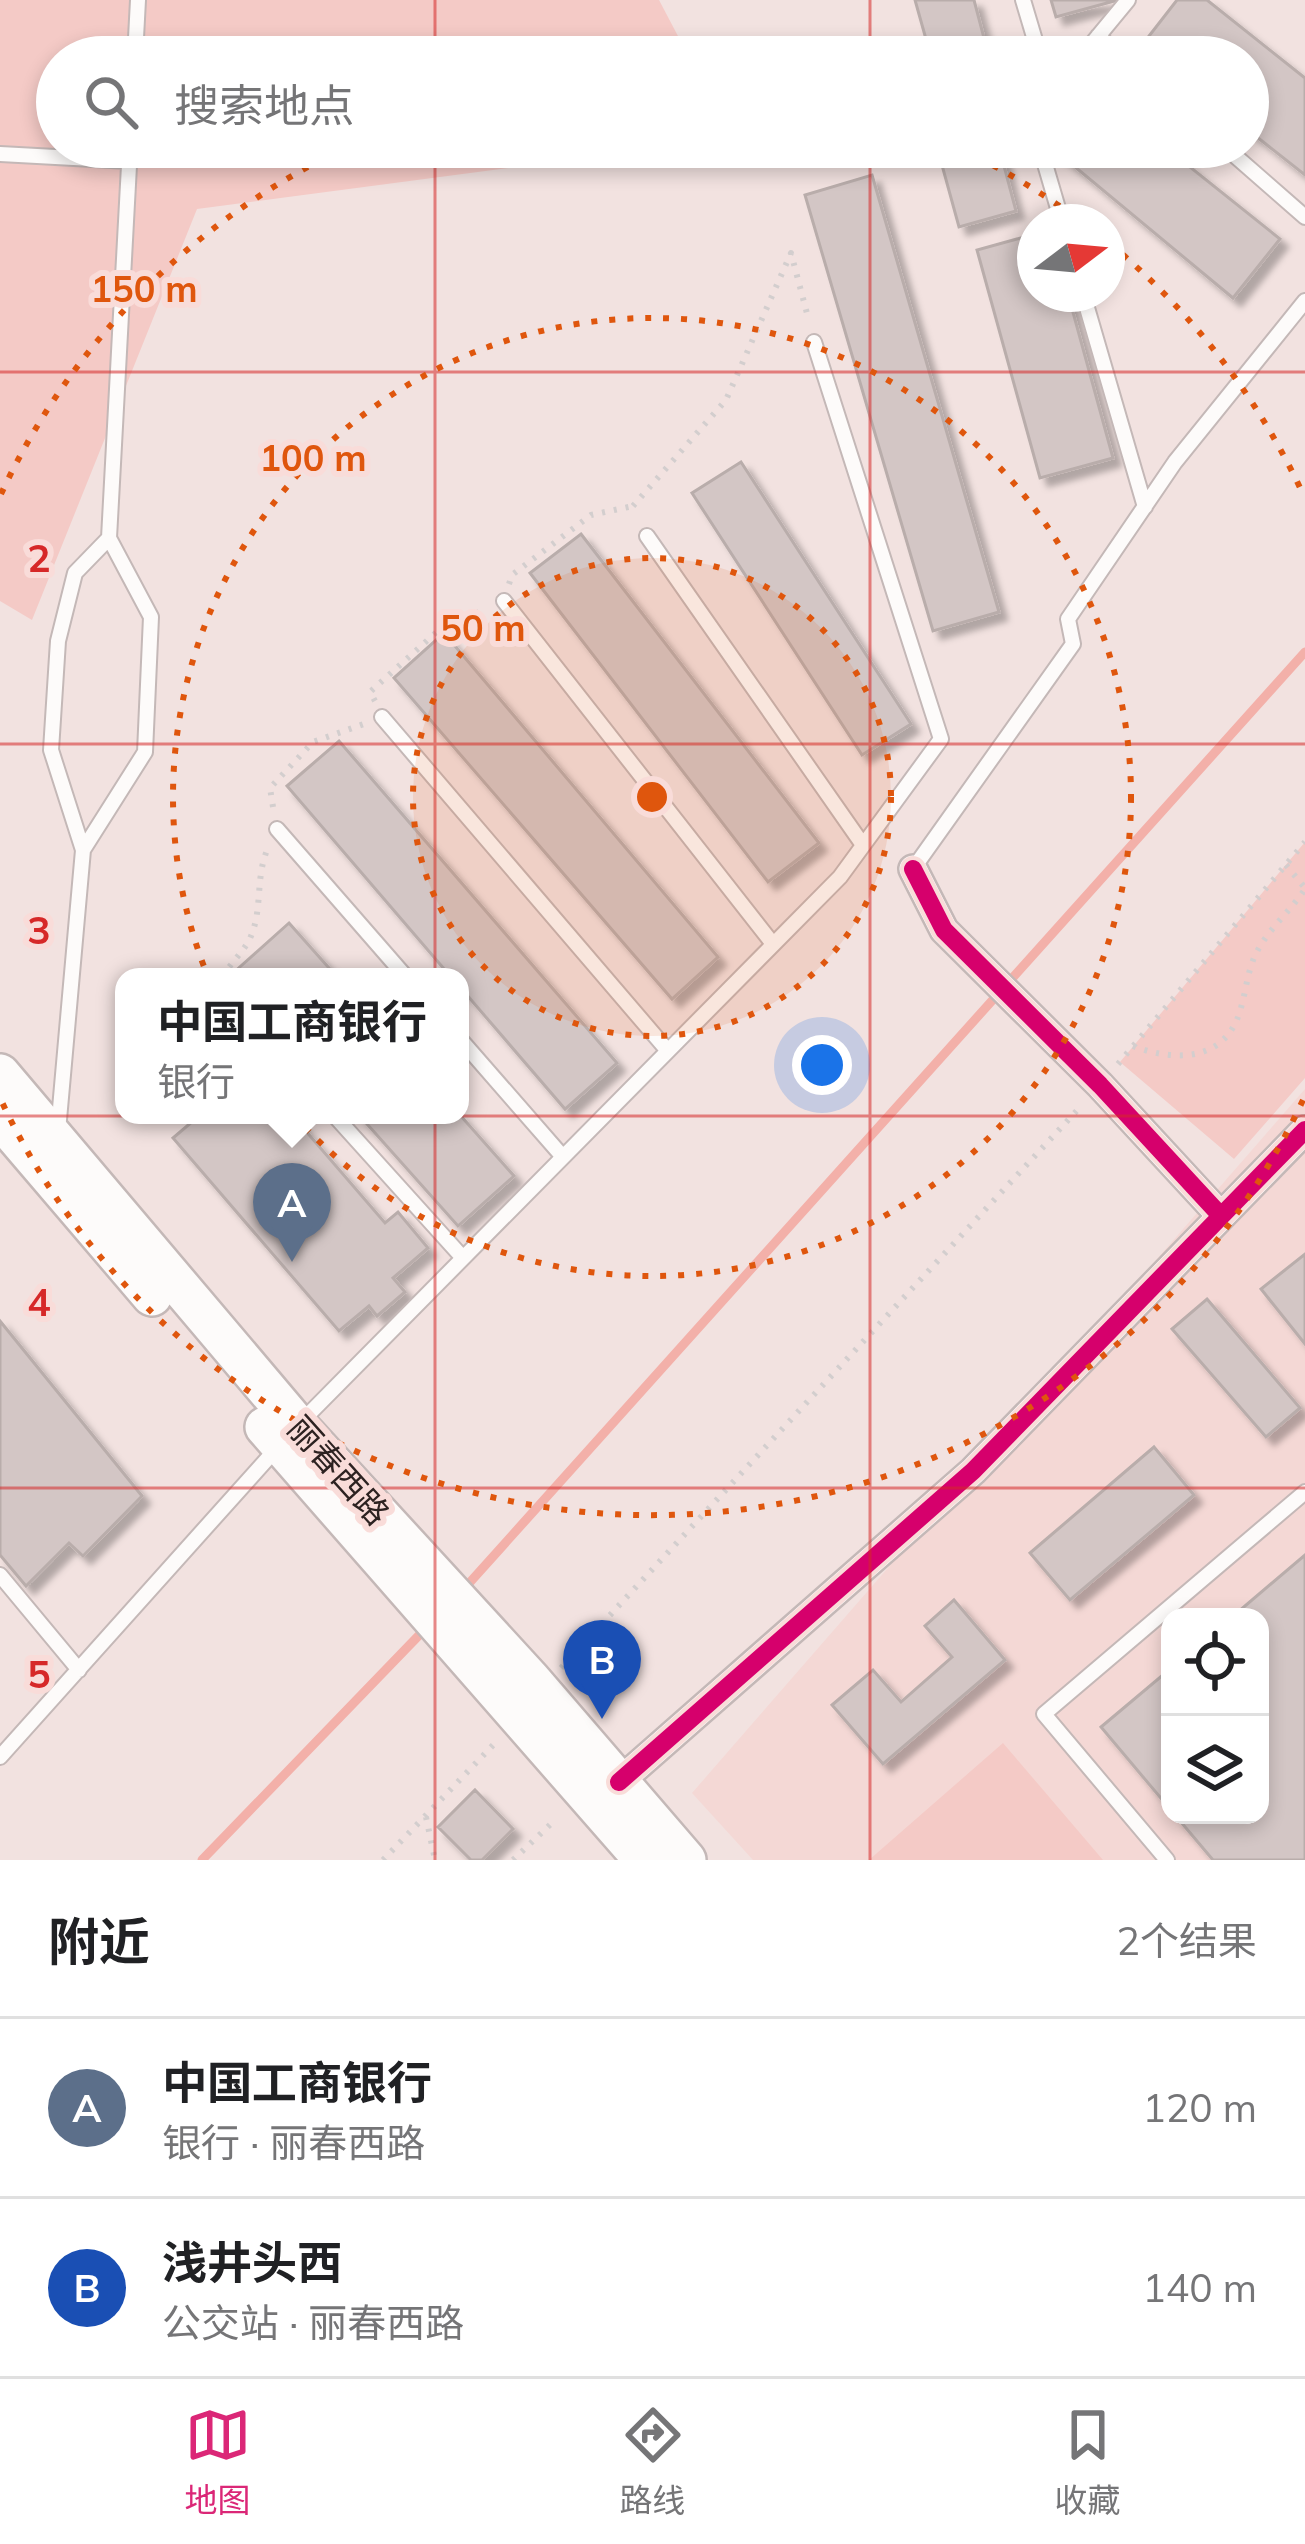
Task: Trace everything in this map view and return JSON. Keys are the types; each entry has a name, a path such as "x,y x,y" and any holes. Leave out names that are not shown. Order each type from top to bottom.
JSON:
{"main road":[{"name":"丽春西路","path":"0,1075 288,1435"},
{"name":"丽春西路","path":"0,1118 525,1697 619,1782 686,1860"},
{"name":"丽春西路","path":"525,1697 644,1860"}],"street":[{"path":"913,869 944,930 1097,1082 1221,1216"},
{"path":"619,1782 973,1471 1305,1130"}],"lane":[{"path":"136,36 138,0"},
{"path":"1023,0 1034,36"},
{"path":"1098,36 1129,0"},
{"path":"0,154 36,154"},
{"path":"82,850 145,752 151,617 109,538 129,168"},
{"path":"1046,168 1057,204"},
{"path":"1249,168 1305,217"},
{"path":"913,869 1073,644 1068,619 1144,507 1305,301"},
{"path":"1088,312 1144,507"},
{"path":"0,1757 288,1435 840,877 941,739 814,342"},
{"path":"646,536 863,845"},
{"path":"57,1142 82,850 51,750 58,641 75,573 109,538"},
{"path":"504,602 773,944"},
{"path":"382,717 668,1051"},
{"path":"277,830 398,968"},
{"path":"469,1049 563,1157"},
{"path":"342,1124 463,1258"},
{"path":"1167,1860 1044,1714 1305,1492"},
{"path":"0,1575 79,1670"}],"path":[{"path":"646,536 633,506 726,400 791,254 814,342"},
{"path":"383,1860 426,1817 525,1697 1133,1046 1305,842"},
{"path":"1133,1046 1166,1059 1196,1056 1224,1038 1239,1016 1261,944 1305,889 1286,865"},
{"path":"426,1817 435,1860"},
{"path":"513,1860 556,1819"}],"shaded area":[{"path":"0,0 659,0 678,36 36,36 36,168 509,168 197,209 32,620 0,601"},
{"path":"1305,842 1305,1078 1234,1159 1120,1062"},
{"path":"1305,1089 1305,1860 753,1860 692,1793"},
{"path":"1003,1743 1103,1860 869,1860"}],"building":[{"path":"915,0 974,0 983,36 925,36"},
{"path":"1051,0 1118,0 1056,17"},
{"path":"1177,0 1207,0 1252,36 1149,36"},
{"path":"1269,49 1305,78 1305,175 1269,147"},
{"path":"943,168 1005,168 1016,211 959,227"},
{"path":"1076,168 1191,168 1280,239 1233,298"},
{"path":"872,175 999,612 933,631 805,195"},
{"path":"1017,239 1017,312 1073,312 1113,458 1040,478 977,250"},
{"path":"741,462 911,724 862,755 692,493"},
{"path":"581,534 819,843 768,882 530,573"},
{"path":"444,633 718,957 672,999 394,678"},
{"path":"339,741 617,1063 565,1109 469,997 469,968 443,968 287,786"},
{"path":"289,923 329,968 239,968"},
{"path":"189,1124 300,1124 385,1223 398,1212 428,1248 393,1278 405,1292 377,1316 369,1306 339,1331 173,1138"},
{"path":"367,1124 468,1124 514,1176 458,1226"},
{"path":"1305,1254 1305,1344 1261,1289"},
{"path":"1207,1299 1300,1408 1266,1437 1172,1329"},
{"path":"0,1321 142,1496 83,1556 69,1543 26,1586 0,1555"},
{"path":"1154,1447 1194,1495 1070,1600 1030,1553"},
{"path":"1305,1555 1305,1860 1213,1860 1183,1824 1269,1824 1269,1608 1243,1608"},
{"path":"954,1600 1005,1660 883,1764 832,1705 873,1670 901,1702 952,1657 925,1626"},
{"path":"1161,1677 1161,1798 1101,1727"},
{"path":"475,1790 513,1829 482,1860 471,1860 438,1827"}],"waterway":[{"path":"463,1590 1305,652"},
{"path":"202,1860 426,1628"}],"cycle path":[{"path":"913,869 944,930 1100,1085 1221,1216"},
{"path":"619,1782 973,1471 1305,1130"}],"place":[{"name":"中国工商银行","path":"292,1262"},
{"name":"浅井头西","path":"602,1719"}]}
